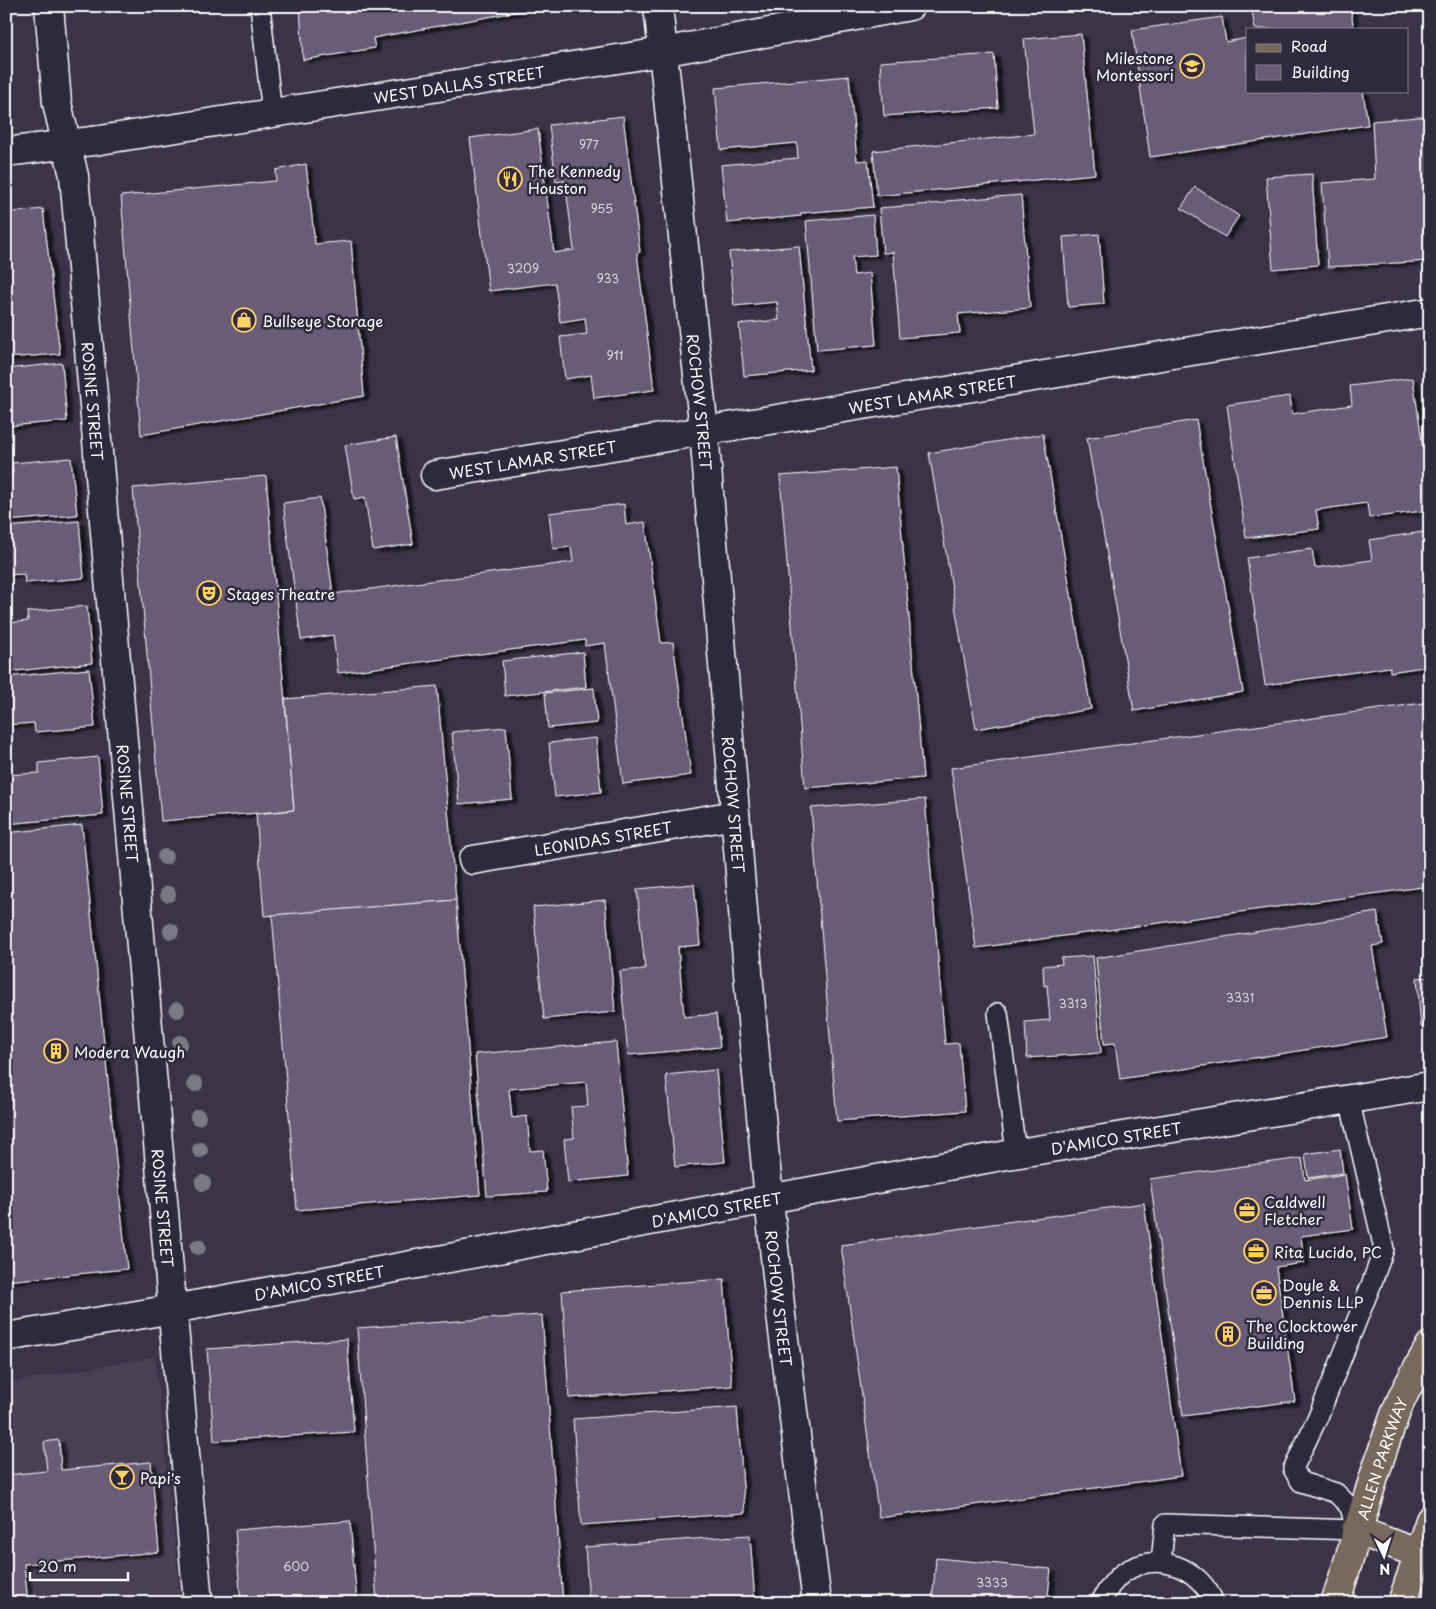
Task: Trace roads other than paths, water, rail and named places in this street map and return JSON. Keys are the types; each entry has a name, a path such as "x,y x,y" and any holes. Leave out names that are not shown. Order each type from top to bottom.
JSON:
{"main road":[{"name":"ALLEN PARKWAY","path":"1334,1603 1348,1565 1356,1530 1399,1406 1430,1346"},
{"path":"1402,1603 1424,1557 1430,1520"},
{"path":"1356,1530 1424,1557"}],"street":[{"name":"ROSINE STREET","path":"49,6 57,103 74,176 198,1603"},
{"name":"ROCHOW STREET","path":"658,6 704,431 753,1034 769,1199 782,1324 817,1603"},
{"name":"WEST DALLAS STREET","path":"6,152 67,145 272,114 662,52 906,7"},
{"name":"WEST LAMAR STREET","path":"435,475 1430,312"},
{"name":"LEONIDAS STREET","path":"473,860 735,815"},
{"name":"D'AMICO STREET","path":"6,1337 173,1309 1016,1154 1430,1086"}],"lane":[{"path":"260,6 272,114"},
{"path":"998,1013 1016,1154"},
{"path":"1161,1562 1165,1524 1356,1530 1350,1507 1336,1493 1301,1482 1293,1469 1318,1417 1372,1285 1384,1249 1349,1099"},
{"path":"1102,1600 1109,1587 1123,1573 1141,1565 1161,1562 1180,1567 1197,1577 1210,1592 1214,1603"}],"place":[{"name":"Milestone Montessori","path":"1192,66"},
{"name":"The Kennedy Houston","path":"510,179"},
{"name":"Bullseye Storage","path":"244,320"},
{"name":"Stages Theatre","path":"209,593"},
{"name":"Modera Waugh","path":"56,1051"},
{"name":"Caldwell Fletcher","path":"1247,1210"},
{"name":"Rita Lucido, PC","path":"1256,1251"},
{"name":"Doyle & Dennis LLP","path":"1264,1293"},
{"name":"The Clocktower Building","path":"1228,1334"},
{"name":"Papi's","path":"122,1477"}]}
